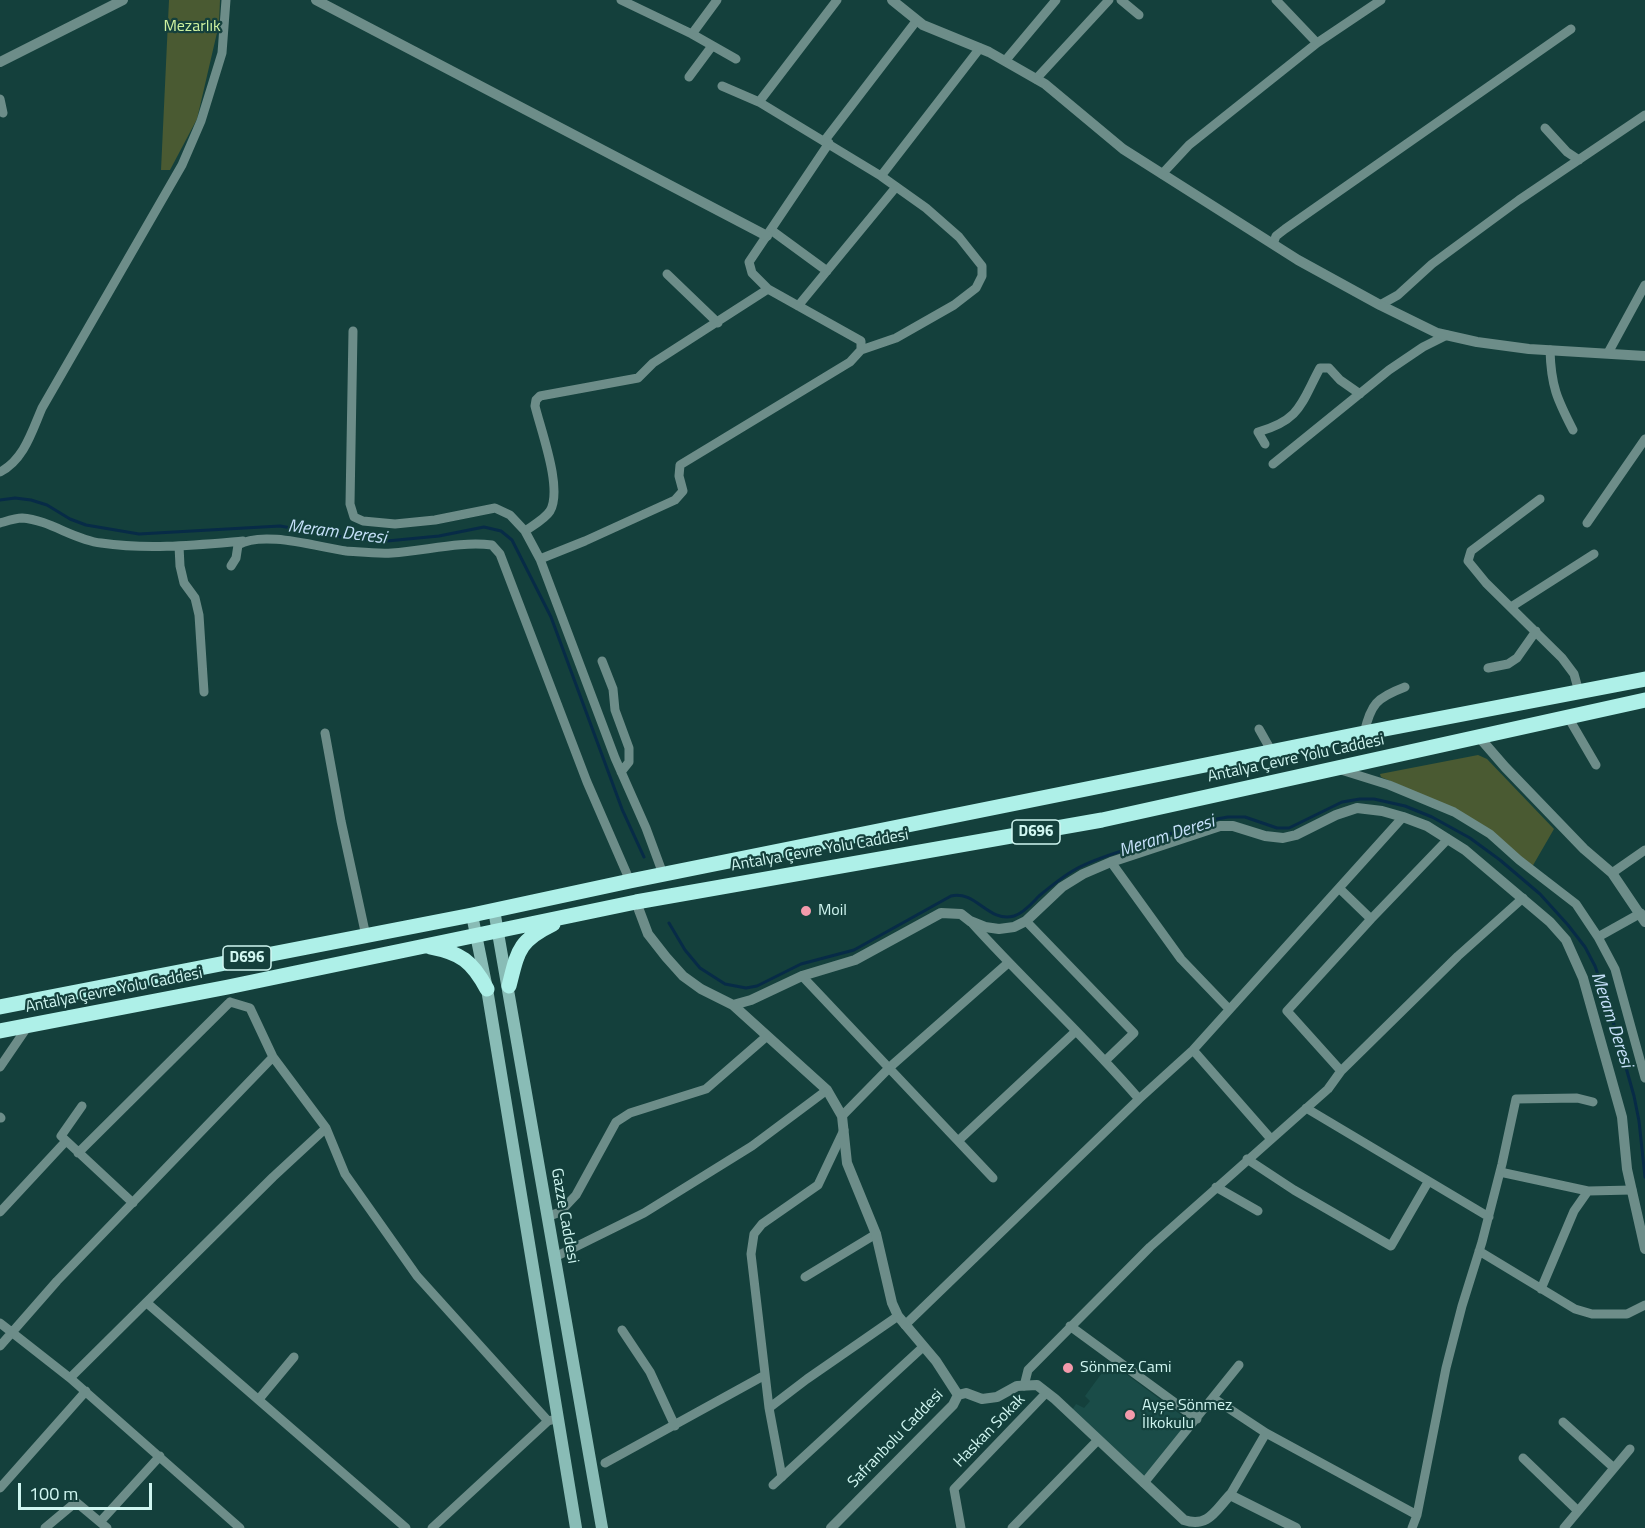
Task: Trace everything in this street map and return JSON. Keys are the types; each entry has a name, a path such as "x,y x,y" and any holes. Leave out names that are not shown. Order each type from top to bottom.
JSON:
{"highway":[{"name":"Antalya Çevre Yolu Caddesi","path":"0,1007 472,915 663,874 1645,679"},
{"name":"Antalya Çevre Yolu Caddesi","path":"0,1031 229,994 424,945 636,902 1102,820 1645,700"},
{"path":"508,986 520,948 544,929 570,916"},
{"path":"424,945 453,952 462,957 477,971 487,989"}],"main road":[{"name":"Gazze Caddesi","path":"494,910 602,1528"},
{"path":"472,915 487,989 553,1420 576,1528"}],"street":[{"path":"0,62 123,0"},
{"path":"0,472 20,456 26,447 42,408 182,165 201,122 222,53 226,0"},
{"path":"316,0 769,233 827,270"},
{"path":"621,0 692,34 736,59"},
{"path":"692,34 717,0"},
{"path":"759,102 837,0"},
{"path":"892,0 923,25 980,48 1036,79 1123,149 1273,244 1380,305 1437,333 1477,342 1550,350 1645,356"},
{"path":"1005,61 1056,0"},
{"path":"1036,79 1109,0"},
{"path":"1121,0 1139,15"},
{"path":"1276,0 1317,43"},
{"path":"1162,174 1189,145 1317,43 1381,0"},
{"path":"861,350 861,341 768,288 752,273 749,262 827,142 917,20"},
{"path":"1273,244 1276,236 1285,229 1571,29"},
{"path":"689,77 712,45"},
{"path":"881,176 980,48"},
{"path":"540,559 675,500 683,491 679,476 680,465 850,362 861,350 896,339 954,305 976,288 981,276 982,266 959,237 926,208 827,142 759,102 722,86"},
{"path":"0,99 3,113"},
{"path":"1380,305 1398,295 1432,264 1509,207 1645,115"},
{"path":"1545,128 1567,152 1580,160"},
{"path":"798,306 896,187"},
{"path":"667,274 718,323"},
{"path":"1608,353 1645,285"},
{"path":"525,531 549,513 555,497 552,471 535,406 540,396 638,378 653,363 718,323 768,288"},
{"path":"353,331 350,504 354,516 363,521 395,524 435,520 495,508 510,515 525,531 540,559 621,772 663,874"},
{"path":"1273,464 1389,370 1423,347 1447,335"},
{"path":"1550,350 1551,377 1557,400 1573,430"},
{"path":"1264,444 1258,432 1273,428 1300,408 1320,368 1329,368 1340,380 1360,394"},
{"path":"1587,523 1645,439"},
{"path":"1540,499 1471,551 1468,561 1486,583 1562,658 1574,674 1579,692"},
{"path":"0,523 21,518 46,524 97,543 132,547 287,540 345,550 390,554 476,543 492,545 500,554 587,782 630,881"},
{"path":"231,566 236,558 238,545 246,541"},
{"path":"180,546 180,566 184,583 195,598 199,615 204,692"},
{"path":"1512,607 1594,554"},
{"path":"1488,668 1508,664 1517,658 1536,631"},
{"path":"602,661 613,689 615,710 629,748 629,762 621,772"},
{"path":"1364,733 1370,710 1388,693 1405,687"},
{"path":"1568,717 1596,765"},
{"path":"1260,729 1272,752"},
{"path":"325,733 366,936"},
{"path":"1479,737 1576,841 1612,873 1644,919 1598,937"},
{"path":"1336,769 1389,784 1454,812 1491,834 1519,860 1576,904 1598,937 1615,969 1645,1078"},
{"path":"970,921 984,927 999,929 1014,927 1026,921 1062,887 1083,874 1111,862 1220,826 1233,826 1265,836 1282,838 1296,835 1336,815 1357,808 1382,811 1403,817 1448,838 1523,898 1566,940 1583,978 1622,1117 1628,1169 1645,1249"},
{"path":"769,1408 807,1379 902,1320 1193,1050 1403,817"},
{"path":"1341,1071 1287,1011 1448,838"},
{"path":"1612,873 1645,850"},
{"path":"1111,862 1181,959 1229,1009"},
{"path":"1340,889 1371,919"},
{"path":"1024,1386 1028,1370 1150,1247 1216,1186 1328,1089 1341,1071 1458,956 1523,898"},
{"name":"Safranbolu Caddesi","path":"636,902 648,934 677,970 701,989 733,1005 827,1090 842,1116 847,1163 876,1234 892,1303 902,1320 936,1361 958,1395 952,1405 831,1528"},
{"path":"733,1005 751,1000 802,976 855,960 941,913 961,914 1106,1060 1139,1099"},
{"path":"1026,921 1134,1033 1106,1060"},
{"path":"842,1116 890,1067 1008,963"},
{"path":"802,976 993,1178"},
{"path":"78,1153 229,994 250,1008 273,1057 326,1128 345,1174 417,1276 553,1420 432,1528"},
{"path":"0,1067 28,1026"},
{"path":"958,1142 1076,1031"},
{"path":"547,1217 560,1212 576,1195 616,1122 630,1113 706,1089 767,1036"},
{"path":"1193,1050 1271,1139"},
{"path":"0,1346 11,1331 273,1057"},
{"path":"555,1257 654,1207 752,1146 827,1090"},
{"path":"1412,1528 1417,1515 1446,1368 1489,1217 1516,1099 1577,1098 1593,1102"},
{"path":"82,1106 61,1136 133,1203"},
{"path":"1306,1108 1489,1217"},
{"path":"70,1378 273,1177 326,1128"},
{"path":"782,1477 769,1408 751,1254 754,1234 762,1224 818,1185 844,1130"},
{"path":"0,1212 66,1141"},
{"path":"1247,1159 1294,1190 1391,1246 1428,1182"},
{"path":"1500,1172 1588,1191 1632,1190"},
{"path":"1216,1186 1258,1211"},
{"path":"1541,1289 1574,1211 1588,1191"},
{"path":"805,1277 876,1234"},
{"path":"1479,1251 1575,1309 1592,1314 1627,1314 1645,1305"},
{"path":"147,1303 406,1528"},
{"path":"0,1323 86,1391 240,1528"},
{"path":"1070,1326 1197,1419"},
{"path":"622,1330 650,1372 675,1426"},
{"path":"773,1485 923,1347"},
{"path":"259,1399 294,1357"},
{"path":"1144,1484 1239,1365"},
{"path":"605,1463 765,1375"},
{"path":"958,1395 966,1393 982,1400 997,1397 1017,1386 1037,1385 1184,1520 1195,1526 1207,1520 1230,1495 1266,1433"},
{"path":"0,1488 86,1391"},
{"name":"Haskan Sokak","path":"961,1528 954,1489 1046,1393"},
{"path":"1213,1398 1266,1433 1417,1515"},
{"path":"1563,1422 1614,1468"},
{"path":"1012,1528 1098,1440"},
{"path":"1564,1528 1630,1449"},
{"path":"45,1528 76,1502 103,1525 160,1456"},
{"path":"1523,1458 1578,1511"},
{"path":"1230,1495 1296,1528"}],"shaded area":[{"name":"Ayşe Sönmez İlkokulu","path":"1110,1362 1189,1421 1145,1477 1072,1410 1076,1404 1084,1408 1090,1401 1085,1396"}],"green space":[{"name":"Mezarlık","path":"169,0 220,0 219,24 197,119 170,170 161,170"},
{"path":"1478,755 1487,759 1554,829 1532,867 1427,797 1381,777 1380,774"}],"waterway":[{"name":"Meram Deresi","path":"0,500 15,498 31,500 47,505 70,519 86,525 139,534 280,526 354,539 387,541 439,536 484,527 501,531 512,540 551,617 622,809 644,857"},
{"name":"Meram Deresi","path":"669,923 685,950 700,968 725,984 746,988 757,986 801,964 854,950 951,896 960,895 968,898 997,915 1005,917 1018,915 1062,878 1084,865 1211,820 1245,817 1277,828 1289,828 1342,802 1374,799 1405,806 1432,817 1470,838 1500,860 1540,894 1585,947 1595,966 1607,1000 1634,1096 1645,1177"}],"place":[{"name":"Moil","path":"806,911"},
{"name":"Sönmez Cami","path":"1068,1368"},
{"name":"Ayşe Sönmez İlkokulu","path":"1130,1415"}]}
